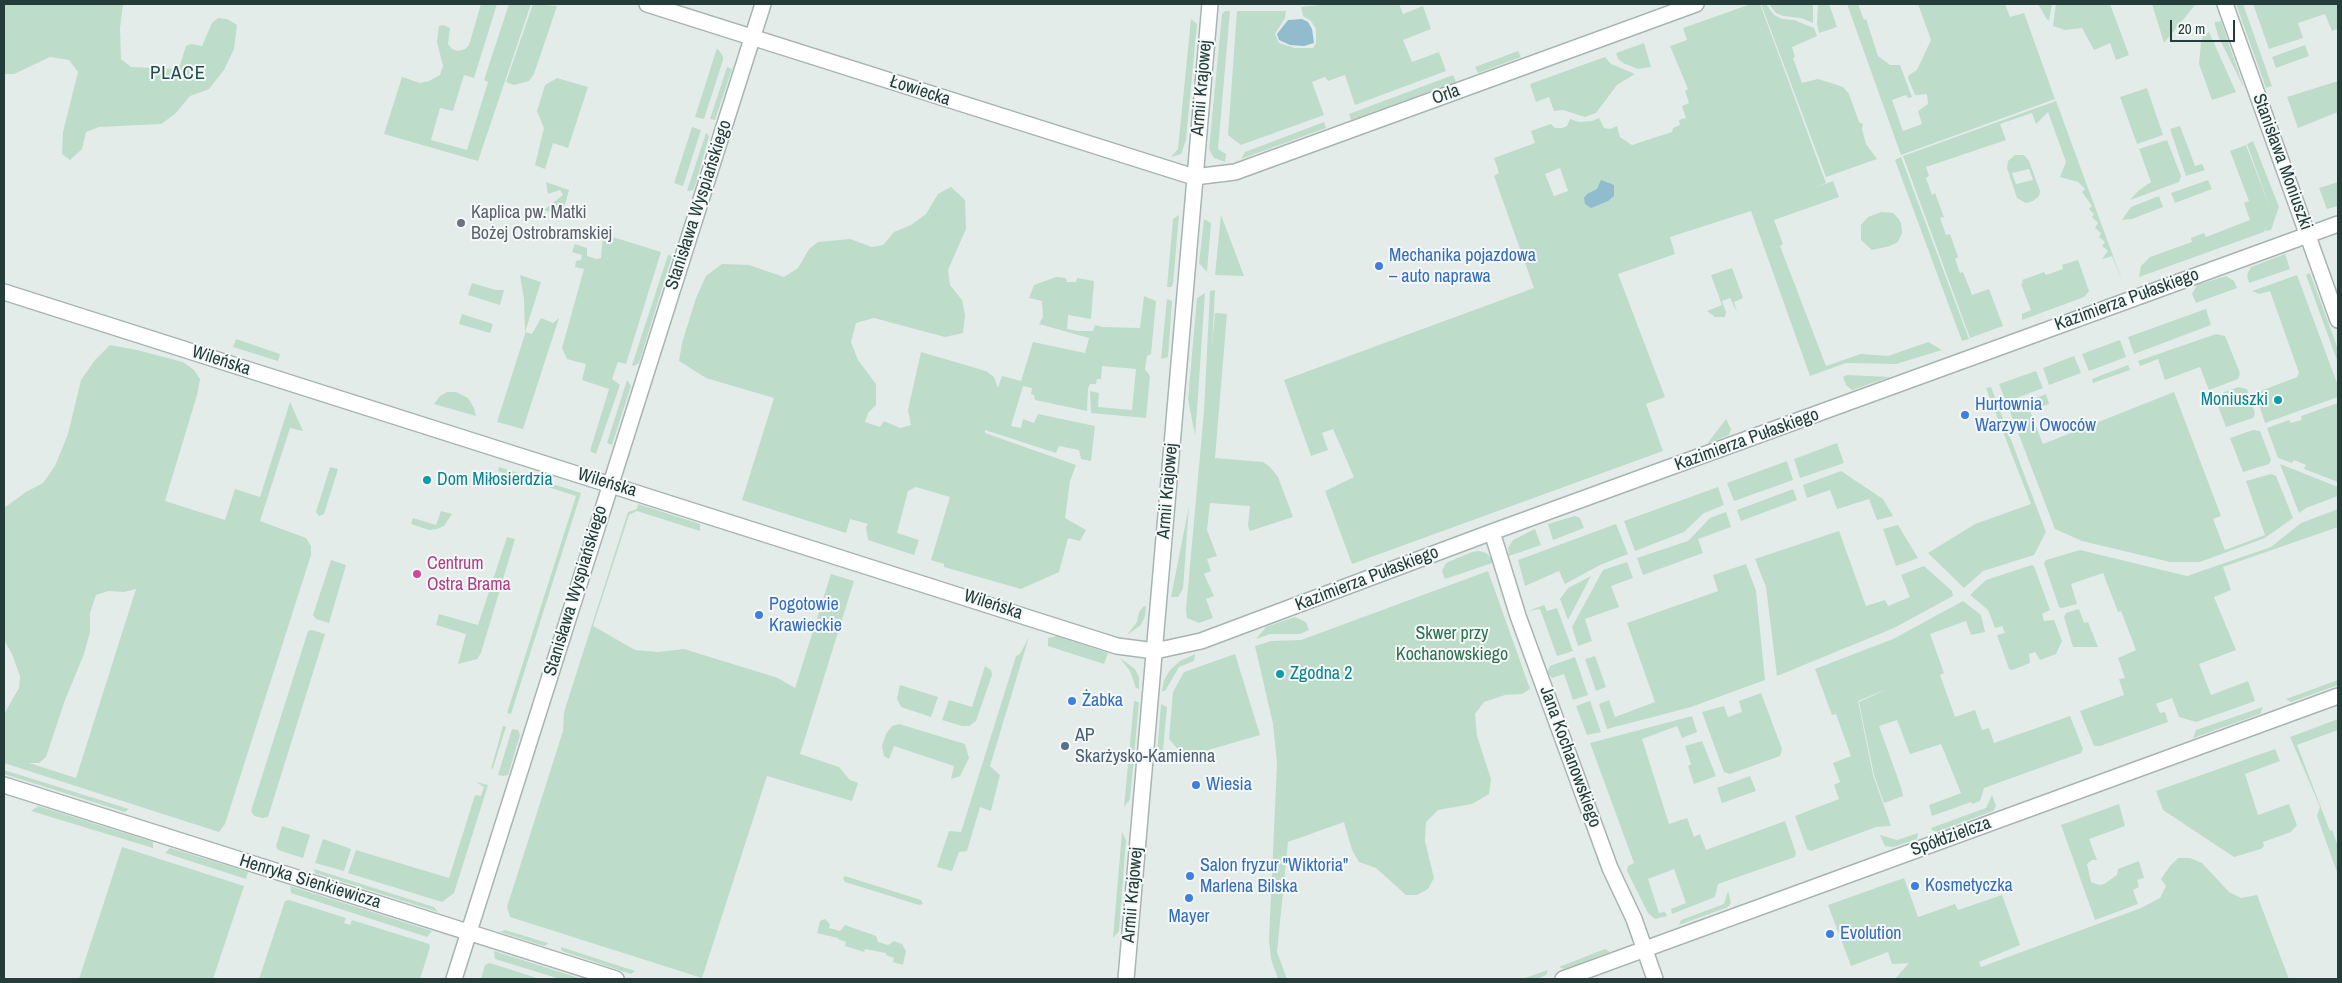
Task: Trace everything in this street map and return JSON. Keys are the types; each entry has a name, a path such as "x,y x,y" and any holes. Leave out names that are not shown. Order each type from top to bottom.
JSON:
{"street":[{"name":"Łowiecka","path":"647,4 1194,177"},
{"name":"Stanisława Wyspiańskiego","path":"454,979 609,484 763,4"},
{"name":"Armii Krajowej","path":"1126,979 1210,4"},
{"name":"Orla","path":"1194,177 1235,172 1696,4"},
{"name":"Stanisława Moniuszki","path":"2225,4 2338,320"},
{"name":"Kazimierza Pułaskiego","path":"1155,651 1200,641 1492,532 2338,224"},
{"name":"Wileńska","path":"4,292 1117,646 1155,651"},
{"name":"Jana Kochanowskiego","path":"1492,532 1518,616 1610,868 1656,979"},
{"name":"Spółdzielcza","path":"1563,979 2338,696"},
{"name":"Henryka Sienkiewicza","path":"4,785 616,979"}],"green space":[{"path":"4,4 123,4 120,28 121,59 131,67 176,69 180,65 186,46 191,44 202,46 212,23 218,18 227,19 237,25 234,49 224,70 209,89 190,96 175,114 161,124 99,127 86,132 82,149 70,160 62,154 63,132 78,72 69,60 50,57 14,74 4,74"},
{"path":"481,4 497,4 474,78 464,75 453,111 440,108 431,140 467,150 488,82 484,80 509,4 531,4 478,161 384,134 402,77 420,83 440,75 443,66 437,42 439,26 443,25 450,28 448,44 452,49 458,51 465,49 469,45"},
{"path":"533,4 557,6 534,74 529,81 514,85 506,82"},
{"path":"1329,4 1399,4 1403,14 1423,6 1431,29 1403,40 1412,62 1439,52 1446,71 1355,105 1345,75 1328,81 1325,77 1312,82 1324,115 1241,145 1228,135 1237,11 1286,11 1285,18 1275,34 1279,43 1295,48 1313,48 1316,43 1316,29 1311,21 1303,16 1301,7"},
{"path":"1751,4 1760,4 1826,183 1814,188 1833,181 1839,197 1774,220 1783,244 1780,246 1826,366 1861,354 1888,356 1928,342 1942,350 1896,364 1846,363 1810,376 1751,211 1670,237 1675,254 1618,274 1665,397 1646,404 1663,451 1352,564 1325,491 1354,477 1333,429 1322,433 1328,450 1311,456 1284,380 1534,288 1494,176 1499,173 1494,158 1535,143 1531,131 1551,124 1555,128 1562,128 1567,126 1570,119 1579,122 1592,121 1599,118 1604,128 1610,129 1617,126 1620,137 1632,145 1672,132 1673,128 1680,125 1679,120 1686,118 1682,106 1689,103 1685,91 1688,89 1670,46 1687,40 1683,28","holes":["1560,168 1568,191 1554,196 1545,174"]},
{"path":"1761,4 1766,4 1774,15 1782,19 1794,20 1814,28 1817,36 1792,47 1795,57 1793,58 1802,83 1818,79 1843,87 1849,94 1859,122 1863,124 1862,129 1866,144 1877,159 1826,177"},
{"path":"1769,4 1813,4 1813,23 1801,18 1783,16 1776,13"},
{"path":"1818,4 1829,4 1837,27 1819,33 1817,23"},
{"path":"1847,4 1858,4 1864,20 1866,19 1878,56 1890,65 1900,65 1912,97 1908,98 1906,95 1892,100 1903,131 1922,124 1918,111 1928,104 1927,94 1915,95 1908,78 1909,75 1917,70 1931,40 1918,4 2005,4 2010,17 2024,13 2055,99 1901,155"},
{"path":"2038,4 2052,4 2049,21 2046,18"},
{"path":"2056,4 2110,4 2129,55 2116,60 2110,43 2094,50 2082,28 2065,30 2053,26"},
{"path":"2152,4 2194,4 2195,5 2164,43"},
{"path":"2236,4 2243,4 2272,86 2266,88"},
{"path":"2253,4 2338,4 2338,29 2332,31 2325,14 2298,23 2303,38 2269,49"},
{"path":"1225,11 1230,11 1218,149 1226,154 1225,162 1214,158 1209,149 1222,14"},
{"path":"1191,19 1197,24 1186,140 1181,154 1171,157 1178,149"},
{"path":"2221,21 2244,88 2219,38 2215,22"},
{"path":"2209,32 2236,92 2212,100 2199,64 2201,42 2203,36"},
{"path":"1644,43 1651,67 1638,69 1618,59 1616,53"},
{"path":"2305,45 2309,56 2276,68 2272,57"},
{"path":"717,48 723,56 723,60 704,119 695,117"},
{"path":"1518,51 1521,57 1478,73 1475,67"},
{"path":"1605,57 1611,64 1635,74 1617,85 1596,113 1585,117 1563,110 1554,111 1549,97 1536,102 1530,84"},
{"path":"727,67 732,69 715,120 710,119"},
{"path":"1453,75 1456,82 1351,120 1349,114"},
{"path":"557,78 588,87 568,148 553,143 545,169 535,165 544,128 537,111 545,85"},
{"path":"2338,81 2338,112 2298,128 2287,97"},
{"path":"2147,88 2163,135 2137,144 2120,97"},
{"path":"2056,101 2123,283 2112,256 2102,259 2108,251 2102,246 2105,242 2099,237 2101,233 2095,228 2098,223 2092,217 2094,214 2089,209 2092,206 2082,192 2085,189 2078,182 2060,177 2066,162 2048,112 2036,124 2032,113 2000,124 2006,140 1926,167 1929,176 1926,178 1932,195 1935,193 1944,217 1940,218 1946,235 1950,234 1958,257 1955,259 1960,273 1963,272 1972,295 1989,289 2003,326 1970,338 1903,156"},
{"path":"1324,122 1326,128 1241,159 1245,152"},
{"path":"2180,126 2195,166 2202,164 2205,170 2186,176 2170,129"},
{"path":"692,127 701,130 683,186 674,183"},
{"path":"706,133 709,136 695,186 693,190 687,191"},
{"path":"2167,140 2181,176 2179,182 2130,200 2138,191 2151,182 2139,149"},
{"path":"2253,141 2279,207 2271,230 2265,231 2267,225 2264,232 2139,277 2141,266 2150,257 2192,242 2191,238 2204,233 2206,237 2250,220 2244,203 2249,201 2230,151 2246,145 2272,213 2247,144"},
{"path":"2015,155 2024,155 2029,161 2040,191 2039,196 2033,201 2026,203 2017,198 2007,168 2008,161","holes":["2029,169 2033,180 2016,184 2012,173"]},
{"path":"1901,157 1969,339 1962,341 1895,160"},
{"path":"2208,180 2212,189 2175,203 2171,193"},
{"path":"546,182 569,190 562,215 544,210 563,195 560,190 548,194"},
{"path":"2338,182 2338,206 2327,209 2319,188"},
{"path":"951,187 965,200 966,229 948,270 950,285 962,300 965,315 963,333 945,337 874,318 856,323 851,342 858,360 876,384 876,405 868,413 865,422 880,427 884,421 900,428 911,425 908,410 921,352 986,371 994,377 998,388 1002,376 1021,381 1033,342 1085,353 1089,338 1039,324 1043,317 1042,301 1029,298 1034,285 1056,277 1066,278 1067,282 1076,282 1077,278 1094,281 1091,319 1068,315 1067,329 1078,331 1093,331 1095,325 1102,327 1140,328 1144,296 1156,301 1151,354 1147,356 1145,369 1150,376 1146,418 1091,413 1090,391 1099,393 1098,407 1132,410 1136,369 1102,366 1101,379 1097,379 1096,384 1090,384 1088,388 1087,411 1035,400 1034,395 1031,394 1032,388 1023,386 1011,426 1021,428 1023,419 1034,423 1038,414 1095,426 1091,461 1081,459 1079,450 1059,446 1056,453 985,430 985,433 1076,465 1070,481 1065,518 1086,530 1080,541 1068,538 1059,572 1021,589 944,567 944,564 931,560 950,497 916,487 908,491 897,533 919,540 914,555 868,540 866,527 868,524 850,519 846,533 742,500 774,398 706,378 679,361 682,343 696,298 706,276 722,264 749,265 784,277 798,268 809,249 818,242 850,239 872,247 883,245 894,232 911,225 926,214 938,194"},
{"path":"2159,196 2163,207 2132,219 2122,220 2131,207"},
{"path":"1881,212 1893,213 1898,218 1901,223 1902,233 1898,242 1872,250 1861,240 1861,225 1868,217"},
{"path":"1179,215 1173,284 1171,287 1167,287 1173,219"},
{"path":"1221,215 1244,276 1215,275"},
{"path":"1204,219 1211,223 1207,272 1199,263"},
{"path":"603,234 661,252 626,364 618,362 612,379 620,385 596,454 590,451 609,389 582,380 586,364 567,359 562,348 584,269 575,267 576,261 581,260 582,255 572,252 575,244 587,248 587,256 597,259 601,258"},
{"path":"2285,254 2290,269 2249,283 2247,275 2251,267"},
{"path":"668,255 672,256 639,363 634,366 632,365"},
{"path":"2078,260 2089,291 2084,297 2022,320 2022,314 2031,310 2021,284 2023,283 2022,280 2044,272 2046,275 2063,269 2062,265"},
{"path":"1732,268 1743,298 1734,302 1737,312 1730,298 1722,301 1726,312 1725,317 1715,317 1707,311 1722,305 1711,275"},
{"path":"2310,273 2338,349 2338,363 2306,275"},
{"path":"520,275 541,282 525,332 532,334 541,318 553,323 559,318 523,429 497,422 525,334 524,299"},
{"path":"2297,275 2338,386 2338,397 2265,423 2255,393 2297,377 2299,373 2270,291 2259,294 2252,291"},
{"path":"2226,276 2234,281 2237,288 2196,303 2192,294 2197,285"},
{"path":"472,283 496,290 504,290 500,305 468,295"},
{"path":"1215,290 1212,348 1215,313 1227,314 1215,458 1263,462 1270,467 1278,477 1293,517 1250,531 1248,526 1250,506 1210,503 1207,530 1217,556 1207,559 1211,571 1204,574 1214,596 1206,599 1213,618 1199,623 1187,618 1186,610 1204,411 1210,291"},
{"path":"1205,293 1195,435 1188,399 1197,298"},
{"path":"1167,299 1172,301 1168,357 1161,359"},
{"path":"2206,309 2211,325 2134,354 2128,337"},
{"path":"462,314 493,324 490,333 459,324"},
{"path":"2216,334 2225,336 2240,373 2238,379 2209,390 2200,367 2165,380 2158,359 2140,366 2138,361"},
{"path":"236,339 280,354 278,361 233,347"},
{"path":"2120,340 2126,357 2089,371 2082,354"},
{"path":"110,345 183,362 194,370 200,379 197,395 165,501 225,520 235,489 260,497 290,402 303,431 290,428 260,521 306,538 311,546 311,555 225,824 219,832 4,763 4,714 19,688 20,676 12,654 4,640 4,508 26,492 43,483 55,466 68,434 81,380 95,360","holes":["136,589 76,778 29,763 39,763 46,757 65,700 84,654 90,632 90,613 96,595 108,591 124,592"]},
{"path":"2074,356 2081,373 2049,385 2043,368"},
{"path":"2128,365 2130,370 2093,383 2092,379"},
{"path":"2036,371 2043,388 2006,402 1999,384"},
{"path":"1847,375 1890,377 1852,390 1846,385 1843,377"},
{"path":"627,380 631,386 612,445 607,443"},
{"path":"1991,387 2046,532 2034,555 1983,571 1964,588 1928,553 1975,524 2031,504 1986,388"},
{"path":"2238,387 2247,389 2255,413 2253,418 2226,427 2214,396"},
{"path":"447,392 456,392 468,398 476,416 434,404 440,396"},
{"path":"2174,392 2221,516 2213,519 2225,550 2265,535 2246,481 2271,474 2276,476 2293,518 2265,538 2200,562 2170,562 2082,541 2055,529 2009,409 2046,394 2049,404 2030,411 2043,444"},
{"path":"2338,403 2338,482 2304,469 2306,465 2294,460 2292,463 2278,458 2267,428 2289,420 2291,423 2302,420 2301,416"},
{"path":"1726,419 1731,429 1729,435 1707,444"},
{"path":"2253,430 2260,431 2271,460 2269,464 2243,472 2230,438"},
{"path":"1837,443 1844,463 1800,478 1794,459"},
{"path":"1787,461 1793,480 1734,501 1727,483"},
{"path":"2280,464 2338,487 2338,496 2306,508 2299,513"},
{"path":"330,467 338,469 324,514 319,516 316,512"},
{"path":"499,467 581,493 511,714 507,713 576,496 498,471"},
{"path":"1841,471 1883,499 1893,516 1877,520 1869,499 1837,509 1830,490 1807,498 1803,485"},
{"path":"1718,487 1724,505 1704,513 1684,532 1635,551 1624,521"},
{"path":"1793,489 1797,500 1741,521 1737,510"},
{"path":"638,504 700,524 700,531 637,511 629,515 593,626 635,650 658,652 684,649 778,678 795,688 831,574 854,581 800,754 839,767 850,780 858,783 852,801 767,776 702,978 510,917 507,907 563,731 564,712 628,512 637,509"},
{"path":"1189,506 1183,589 1178,597 1171,597"},
{"path":"2338,509 2338,527 2223,567 2231,590 2214,597 2236,650 2199,664 2211,695 2248,681 2255,701 2196,722 2179,717 2172,698 2156,704 2160,713 2165,712 2168,722 2100,746 2094,746 2080,711 2124,695 2119,679 2125,678 2118,658 2136,650 2121,611 2118,612 2103,573 2071,584 2077,604 2062,608 2059,607 2044,563 2046,560 2080,550 2187,576 2271,547 2301,523"},
{"path":"441,511 452,514 444,526 429,530 411,524 413,518 436,525"},
{"path":"1726,512 1731,527 1698,539 1703,553 1643,575 1637,558 1688,541 1710,518"},
{"path":"1575,516 1580,518 1584,528 1553,540 1548,524"},
{"path":"1616,524 1628,554 1600,565 1565,584 1559,571 1525,586 1518,560"},
{"path":"1898,525 1918,558 1896,566 1883,529"},
{"path":"1535,529 1541,545 1509,556 1508,548 1513,540"},
{"path":"1839,531 1866,606 1885,600 1888,606 1910,597 1901,575 1924,566 1952,591 1953,596 1894,628 1777,676 1766,587 1755,559"},
{"path":"507,537 515,539 481,653 477,659 458,664 466,634 436,625 439,614 478,625"},
{"path":"1479,551 1486,553 1495,562 1445,579 1442,571 1446,563"},
{"path":"331,560 346,565 329,623 316,619 313,615"},
{"path":"1627,562 1633,578 1611,586 1619,607 1585,619 1592,641 1578,646 1572,627 1603,570"},
{"path":"1746,564 1756,591 1765,680 1691,707 1607,729 1599,704 1609,700 1615,717 1655,702 1627,623 1718,591 1713,575"},
{"path":"2032,565 2050,610 2042,614 2044,621 2054,620 2062,641 2056,654 2040,660 2035,652 2029,654 2030,663 2012,670 2009,669 1997,635 2005,633 2002,626 1995,628 1988,610 1970,595 1986,580"},
{"name":"Skwer przy Kochanowskiego","path":"1488,571 1530,689 1522,694 1505,695 1484,702 1475,714 1477,736 1491,779 1489,794 1472,804 1438,810 1426,822 1425,841 1434,878 1428,889 1417,895 1406,895 1376,868 1359,862 1352,850 1344,822 1288,842 1277,952 1287,979 1278,979 1271,959 1269,940 1277,763 1273,724 1255,646 1271,641 1301,640"},
{"path":"1591,576 1568,620 1560,599 1568,588"},
{"path":"1963,601 1981,615 1985,632 1971,635 1966,621 1930,634 1944,673 1940,675 1955,717 1975,710 1982,730 1989,728 1994,743 2070,716 2083,749 2081,753 1984,788 1980,801 1972,804 1971,802 1932,816 1929,805 1961,793 1941,744 1910,754 1897,720 1879,726 1903,796 1884,803 1874,775 1859,702 1887,689 1858,701 1873,775 1891,826 1876,827 1811,851 1807,849 1795,816 1839,799 1834,785 1840,782 1833,763 1851,756 1836,714 1832,715 1815,669 1893,639"},
{"path":"1544,605 1547,611 1557,608 1573,651 1557,656 1540,609 1528,611"},
{"path":"1144,606 1146,607 1145,616 1141,625 1127,635 1137,622 1139,612"},
{"path":"2079,609 2084,623 2088,622 2098,647 2073,647 2064,617 2066,613"},
{"path":"1295,617 1306,622 1309,630 1300,634 1270,634 1256,639 1266,627"},
{"path":"312,630 325,634 268,817 254,816 251,811 308,631"},
{"path":"1057,636 1108,653 1104,664 1048,646 1048,638"},
{"path":"1029,637 990,766 1000,775 991,811 980,807 967,851 959,852 952,871 937,867 949,831 961,832 1016,656 1020,654"},
{"path":"1195,654 1194,661 1179,667 1165,691 1162,691 1164,680 1170,670 1180,661"},
{"path":"1235,654 1260,735 1191,755 1182,754 1169,739 1173,692 1184,672"},
{"path":"1595,656 1606,687 1596,691 1585,659"},
{"path":"1575,657 1588,695 1573,700 1564,674 1552,678 1547,673 1550,666"},
{"path":"1120,658 1135,669 1139,677 1139,689 1136,688 1130,671"},
{"path":"985,666 991,670 992,675 976,721 969,726 962,726 942,720 949,700 972,707"},
{"path":"2338,680 2338,685 2291,702 2286,699"},
{"path":"900,685 938,697 931,717 901,707 897,699"},
{"path":"1761,693 1782,749 1780,756 1730,774 1724,772 1702,712 1724,706 1728,717 1742,712 1739,701"},
{"path":"1134,701 1139,702 1130,799 1124,807"},
{"path":"1590,701 1601,732 1587,735 1576,706"},
{"path":"1161,704 1167,707 1162,761 1157,755"},
{"path":"2263,707 2260,714 2193,738 2196,730"},
{"path":"1692,716 1697,732 1682,738 1677,726 1642,739 1669,824 1687,818 1694,837 1700,834 1706,850 1785,821 1796,853 1795,857 1718,884 1715,897 1672,914 1671,909 1686,903 1674,869 1648,879 1659,913 1665,912 1667,916 1655,919 1648,913 1627,871 1628,866 1634,863 1590,743"},
{"path":"2338,719 2338,730 2297,745 2330,831 2332,830 2338,846 2338,875 2317,816 2320,807 2290,737"},
{"path":"899,724 965,744 969,758 960,776 951,779 954,766 894,746 889,759 884,756 882,746 886,734 892,726"},
{"path":"503,726 506,727 493,768 491,769"},
{"path":"512,729 518,730 520,735 508,775 498,775"},
{"path":"1702,741 1716,776 1694,784 1688,766 1691,764 1685,746"},
{"path":"2275,749 2280,761 2245,774 2258,815 2289,804 2297,825 2291,832 2263,842 2264,846 2261,849 2234,857 2163,810 2156,791"},
{"path":"4,770 129,809 125,812 4,774"},
{"path":"1750,776 1756,791 1722,803 1717,788"},
{"path":"476,782 488,785 454,893 442,902 348,873 356,850 449,878 475,795 481,796 484,787"},
{"path":"1992,795 1996,806 1993,811 1936,832 1932,830 1931,828 1986,808"},
{"path":"2119,804 2125,826 2089,839 2097,860 2092,860 2087,864 2091,882 2099,885 2104,884 2117,875 2118,869 2139,861 2144,878 2137,880 2139,887 2133,890 2138,904 2095,920 2061,825"},
{"path":"38,806 153,842 153,848 31,811"},
{"path":"282,826 310,835 303,858 278,850 276,846"},
{"path":"1122,832 1126,840 1119,931 1113,938"},
{"path":"1918,833 1917,839 1893,847 1885,846 1880,835 1897,840"},
{"path":"323,839 351,849 344,871 315,863"},
{"path":"122,847 244,886 213,979 79,979"},
{"path":"170,848 248,872 246,879 165,853"},
{"path":"2178,858 2190,858 2202,863 2229,892 2241,898 2257,895 2289,979 1895,979 1909,963 1892,964 1888,952 1851,966 1828,905 1904,878 1918,917 1955,904 1958,910 2002,895 2020,945 1979,962 1981,967 2141,908 2160,898 2166,886 2161,879"},
{"path":"314,869 434,907 438,912 315,873"},
{"path":"845,876 921,900 923,904 919,905 845,882 843,878"},
{"path":"290,886 432,931 427,937 291,893"},
{"path":"1728,891 1731,903 1728,907 1679,925 1681,920 1724,904"},
{"path":"289,900 346,918 344,923 350,925 352,920 429,944 430,947 420,979 259,979 285,901"},
{"path":"825,919 830,924 829,928 840,931 845,925 876,936 878,942 888,945 894,941 902,944 906,951 903,965 893,962 894,958 886,955 886,953 865,949 864,952 845,946 846,942 838,938 817,933 820,921"},
{"path":"505,930 548,944 544,946 500,932"},
{"path":"561,947 635,971 631,974 562,951"},
{"path":"1605,949 1610,952 1564,969 1559,967"},
{"path":"494,951 582,979 560,979 495,959"},
{"path":"489,963 540,979 481,979 485,965"},
{"path":"1548,970 1546,975 1536,979 1522,979"}],"water":[{"path":"1302,19 1308,22 1312,29 1314,43 1304,46 1290,45 1279,40 1277,34 1288,20"},
{"path":"1601,180 1614,185 1614,196 1608,201 1591,208 1585,204 1584,198 1587,194 1597,189"}],"place":[{"name":"Kaplica pw. Matki Bożej Ostrobramskiej","path":"461,223"},
{"name":"Mechanika pojazdowa – auto naprawa","path":"1379,266"},
{"name":"Moniuszki","path":"2278,400"},
{"name":"Hurtownia Warzyw i Owoców","path":"1965,415"},
{"name":"Dom Miłosierdzia","path":"427,480"},
{"name":"Centrum Ostra Brama","path":"417,574"},
{"name":"Pogotowie Krawieckie","path":"759,615"},
{"name":"Zgodna 2","path":"1280,674"},
{"name":"Żabka","path":"1072,701"},
{"name":"AP Skarżysko-Kamienna","path":"1065,746"},
{"name":"Wiesia","path":"1196,785"},
{"name":"Salon fryzur \"Wiktoria\" Marlena Bilska","path":"1190,876"},
{"name":"Kosmetyczka","path":"1915,886"},
{"name":"Mayer","path":"1189,898"},
{"name":"Evolution","path":"1830,934"}],"district":[{"name":"PLACE","path":"178,74"}]}
